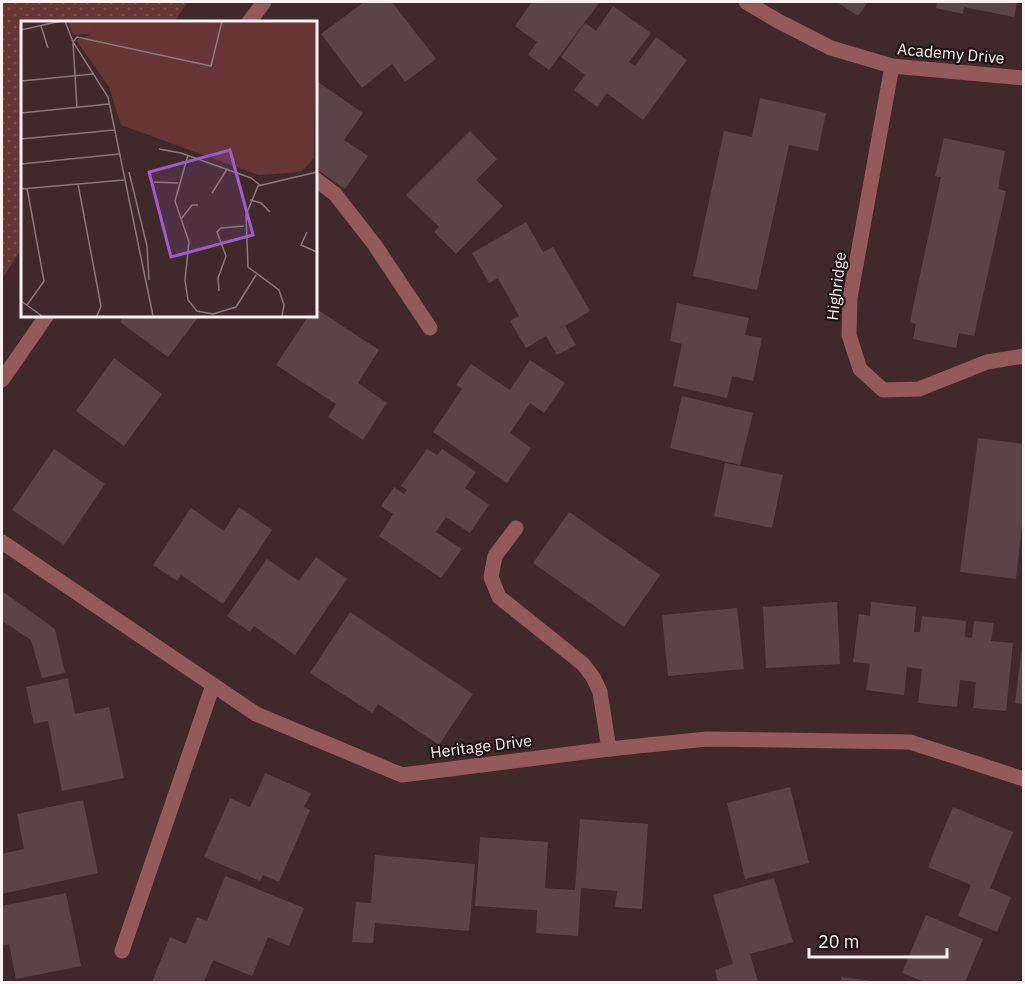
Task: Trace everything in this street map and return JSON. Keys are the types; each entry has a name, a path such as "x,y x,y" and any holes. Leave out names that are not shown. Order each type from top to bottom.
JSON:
{"street":[{"path":"250,21 264,2"},
{"name":"Academy Drive","path":"746,2 831,48 892,66 1023,78"},
{"name":"Highridge","path":"892,66 850,298 849,335 860,369 883,390 919,389 987,362 1023,356"},
{"path":"316,180 335,194 374,244 430,328"},
{"path":"2,380 46,316"},
{"path":"516,528 495,556 490,577 499,597 583,664 593,677 600,692 609,748"},
{"name":"Heritage Drive","path":"2,542 256,714 402,775 609,748 707,739 910,742 1023,779"},
{"path":"122,951 213,685"}],"shaded area":[{"path":"2,2 188,2 175,21 21,21 21,250 2,279"}],"building":[{"path":"364,2 392,2 436,59 405,82 392,64 362,88 321,34"},
{"path":"532,2 599,3 549,70 528,55 537,42 515,26"},
{"path":"837,2 868,2 858,16"},
{"path":"937,2 1017,2 1014,17 964,7 963,14 936,8"},
{"path":"613,6 651,33 629,62 635,66 656,37 687,60 643,120 607,93 597,107 574,90 585,75 561,57 585,23 596,31"},
{"path":"316,81 363,113 344,140 368,156 345,189 316,169"},
{"path":"760,98 826,113 818,151 789,145 757,290 693,276 724,131 752,137"},
{"path":"470,131 497,159 476,180 503,206 456,254 434,232 439,227 406,195"},
{"path":"944,138 1005,151 998,189 1006,191 974,336 959,333 956,348 913,339 916,324 910,322 941,177 935,176"},
{"path":"526,222 543,252 553,247 590,311 565,326 576,345 557,355 546,336 526,348 510,321 519,316 498,278 489,283 472,253"},
{"path":"677,303 749,318 745,335 762,338 753,381 732,376 727,398 673,386 682,344 670,341"},
{"path":"316,309 379,350 358,383 387,403 363,440 328,417 336,404 276,365 308,316 316,316"},
{"path":"124,316 199,316 168,357 120,322"},
{"path":"114,358 162,394 124,446 76,411"},
{"path":"530,360 565,383 544,413 530,403 510,433 531,448 507,483 433,432 462,389 456,385 471,364 510,390"},
{"path":"682,396 753,413 740,465 670,448"},
{"path":"978,438 1023,444 1023,516 1016,579 960,572"},
{"path":"54,449 105,484 64,545 12,510"},
{"path":"427,449 437,455 442,449 476,472 465,488 489,505 470,533 446,517 436,532 462,549 441,578 379,536 393,514 381,506 394,487 404,494 407,490 401,486"},
{"path":"725,463 783,475 772,528 714,516"},
{"path":"239,507 272,530 223,604 181,575 177,581 153,565 191,508 224,531"},
{"path":"569,512 660,575 624,627 533,563"},
{"path":"316,557 347,579 295,655 254,626 250,632 227,616 267,559 299,581"},
{"path":"2,591 55,629 65,673 42,678 31,640 2,621"},
{"path":"837,602 840,664 766,668 763,607"},
{"path":"871,602 916,607 914,632 920,632 922,616 966,621 965,637 972,638 974,621 994,623 991,641 1013,643 1006,711 973,708 976,682 960,680 957,707 918,703 922,669 907,667 904,695 866,690 870,664 853,662 859,614 870,616"},
{"path":"737,608 744,669 668,676 662,615"},
{"path":"350,612 473,694 439,745 378,704 372,713 310,673"},
{"path":"1023,645 1023,704 1015,703"},
{"path":"68,678 75,714 109,707 124,778 62,791 48,721 34,724 26,687"},
{"path":"265,773 311,793 304,807 310,810 279,882 263,875 260,881 204,857 230,798 250,807"},
{"path":"790,787 809,863 745,879 727,803"},
{"path":"83,800 98,873 2,894 2,854 24,849 17,814"},
{"path":"953,807 1013,832 990,888 1011,897 997,932 958,916 971,885 928,867"},
{"path":"580,819 648,824 642,909 615,907 617,891 581,888 578,936 536,933 537,910 475,906 480,837 548,842 545,888 575,890"},
{"path":"375,855 475,864 469,931 375,923 373,943 352,942 356,902 371,903"},
{"path":"225,876 304,908 289,946 268,937 252,976 213,960 204,982 152,982 170,937 186,944 197,917 207,921"},
{"path":"774,878 793,942 750,954 758,982 718,982 715,970 733,964 713,895"},
{"path":"66,893 81,966 16,979 9,944 2,946 2,906"},
{"path":"926,915 983,939 965,982 925,982 902,973"},
{"path":"841,977 872,981 872,982 840,982"}]}
